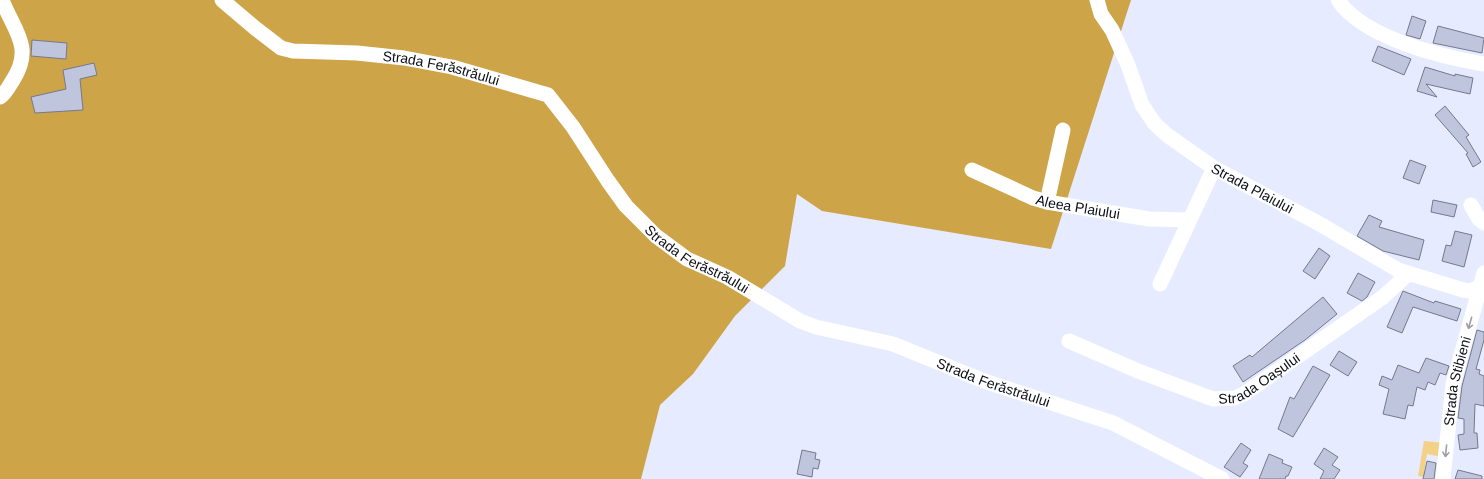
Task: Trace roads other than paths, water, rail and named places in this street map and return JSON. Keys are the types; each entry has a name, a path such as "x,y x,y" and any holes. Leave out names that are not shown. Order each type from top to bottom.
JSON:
{"street":[{"path":"0,98 16,76 21,65 24,51 18,34 2,0"},
{"name":"Strada Ferăstrăului","path":"222,0 281,48 293,51 357,53 404,58 452,67 548,95 626,206 656,236 687,259 727,277 800,321 816,327 893,344 984,381 1113,423 1222,479"},
{"name":"Strada Plaiului","path":"1098,0 1101,14 1112,30 1128,65 1142,105 1166,135 1214,168 1408,274 1471,291 1483,282"},
{"path":"1338,0 1352,14 1391,38 1419,50 1484,64"},
{"path":"1047,202 1063,130"},
{"path":"1160,284 1214,168"},
{"name":"Aleea Plaiului","path":"972,170 1033,198 1047,202 1149,219 1189,220"},
{"path":"1471,205 1479,219 1484,223"},
{"name":"Strada Oașului","path":"1068,341 1138,371 1213,399 1235,398 1244,394 1383,297 1408,274"},
{"name":"Strada Stibieni","path":"1442,479 1453,384 1483,282"}]}
